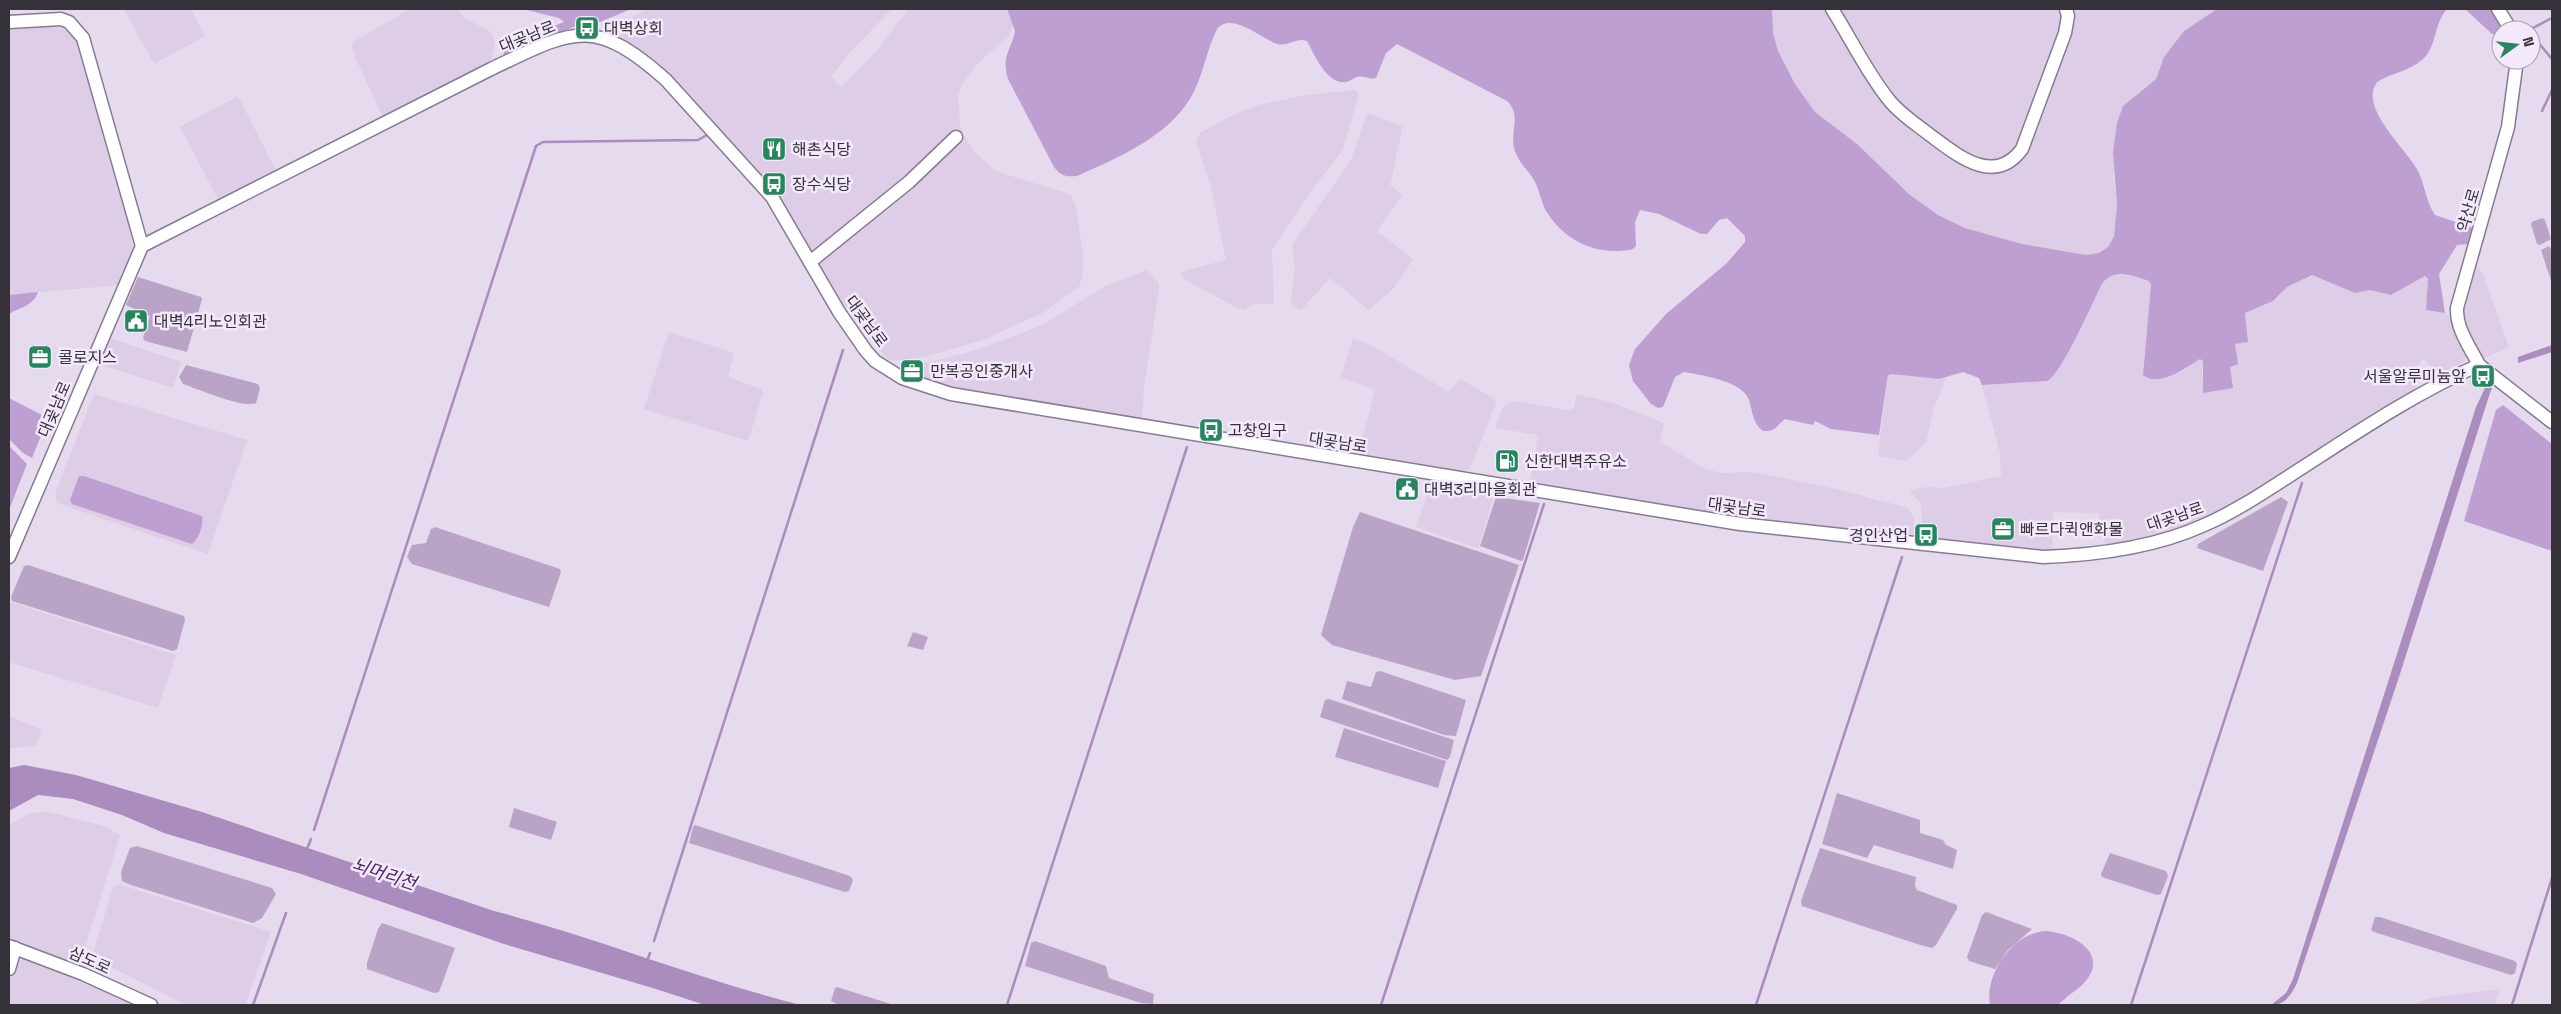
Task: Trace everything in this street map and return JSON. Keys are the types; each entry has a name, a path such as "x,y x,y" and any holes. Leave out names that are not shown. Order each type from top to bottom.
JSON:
{"street":[{"path":"1832,9 1885,95 1896,108 1961,158 1979,166 2004,164 2022,149 2065,33 2068,16 2066,9"},
{"path":"2498,9 2505,20"},
{"path":"9,22 61,19 68,22 83,38 142,246"},
{"name":"대곶남로","path":"9,557 142,246 491,69 544,44 562,38 588,35 614,41 632,51 666,80 772,197 848,326 871,356 902,378 934,390 1691,517 2026,557 2101,552 2165,539 2201,527 2262,494 2435,386 2479,364"},
{"name":"약산로","path":"2479,364 2461,331 2457,317 2457,308 2508,127 2516,70"},
{"path":"810,262 910,182 956,137"},
{"path":"2479,364 2552,422"},
{"name":"삼도로","path":"9,969 12,947 83,974 150,1005"}],"shaded area":[{"path":"124,9 191,9 205,36 154,64"},
{"path":"410,9 458,9 463,17 491,32 494,39 494,48 489,65 389,116 382,115 355,57 352,48 353,42"},
{"path":"523,9 631,9 600,22 581,24 505,56 503,53 519,40 564,22 559,18"},
{"path":"647,9 892,9 849,53 831,77 842,87 877,50 909,9 1007,9 1013,25 1009,36 977,64 961,86 958,96 960,125 963,134 974,151 995,171 1070,194 1076,207 1083,254 1082,278 1079,287 1044,312 986,339 924,357 890,361 872,342 846,308 784,206 741,155 707,116 651,60 615,35 613,30 615,26"},
{"path":"1007,9 1772,9 1773,33 1778,51 1795,84 1815,112 1857,144 1910,195 1938,215 1965,228 2022,244 2086,255 2099,253 2108,247 2114,237 2117,205 2113,152 2117,123 2123,106 2156,79 2164,57 2184,31 2217,9 2447,9 2440,21 2428,54 2418,63 2377,82 2373,92 2374,104 2386,128 2418,171 2435,215 2473,228 2468,244 2457,245 2439,274 2445,313 2426,310 2428,279 2425,276 2391,295 2370,290 2355,293 2312,275 2287,287 2273,301 2245,313 2248,342 2235,344 2238,364 2230,367 2233,388 2203,393 2203,361 2200,359 2165,378 2157,379 2143,375 2151,285 2149,281 2130,275 2118,274 2107,279 2102,284 2061,366 2047,381 1982,385 1979,378 1963,372 1939,379 1892,374 1888,375 1879,435 1831,429 1815,421 1813,425 1785,419 1773,429 1763,431 1755,421 1749,400 1739,388 1721,380 1684,372 1675,377 1663,407 1658,408 1651,404 1633,381 1629,365 1635,349 1666,314 1727,263 1745,242 1745,236 1727,218 1719,220 1707,234 1701,234 1659,214 1640,210 1635,222 1636,246 1633,249 1607,251 1583,244 1561,230 1545,209 1534,180 1520,161 1514,148 1515,118 1514,112 1507,101 1397,44 1386,53 1376,78 1356,77 1346,82 1339,82 1322,68 1307,41 1300,40 1281,45 1246,27 1230,23 1223,24 1217,29 1191,97 1169,124 1125,154 1077,176 1064,175 1054,167 1008,79 1006,59 1015,31"},
{"path":"1772,9 2217,9 2184,31 2164,57 2156,79 2136,94 2113,174 2117,205 2114,237 2108,247 2099,253 2086,255 2022,244 1965,228 1938,215 1910,195 1857,144 1815,112 1795,84 1778,51 1773,33"},
{"path":"2465,9 2491,9 2498,20 2491,20 2491,33"},
{"path":"52,25 69,31 81,48 129,222 133,251 120,285 9,295 9,28"},
{"path":"1355,90 1359,94 1342,151 1314,187 1272,250 1274,304 1253,304 1244,310 1184,279 1180,272 1226,260 1210,184 1196,141 1200,133 1231,116 1258,105 1306,95"},
{"path":"238,96 276,171 219,201 180,127"},
{"path":"1367,113 1403,126 1390,185 1402,195 1377,231 1413,259 1395,287 1369,310 1330,278 1301,310 1293,307 1291,302 1295,267 1292,245 1351,160"},
{"path":"2542,218 2545,220 2551,239 2540,245 2537,244 2531,224"},
{"path":"2549,246 2552,251 2552,284 2541,250"},
{"path":"2475,262 2483,274 2509,347 2483,359 2464,324 2463,306"},
{"path":"1147,270 1159,283 1159,291 1144,386 1142,418 950,389 919,380 919,367 922,364 973,351 1028,331 1046,323 1105,286"},
{"path":"2115,273 2149,281 2151,285 2143,370 2144,375 2153,379 2169,376 2200,359 2203,361 2202,379 2230,366 2235,344 2248,341 2245,313 2267,304 2279,297 2287,287 2312,275 2355,293 2370,290 2391,295 2425,276 2428,279 2427,310 2445,313 2451,318 2466,350 2465,361 2441,375 2423,359 2409,376 2418,390 2222,512 2166,534 2109,546 2105,544 2098,513 2053,512 2052,550 1933,540 1927,537 1922,528 1921,503 1909,490 1928,487 1945,488 2001,476 2000,453 1982,385 2047,381 2106,277"},
{"path":"138,277 201,297 187,352 145,341 143,338 150,316 126,305"},
{"path":"38,292 30,303 9,314 9,295"},
{"path":"669,332 729,351 733,354 733,358 728,377 761,389 763,393 748,441 644,409"},
{"path":"110,338 181,362 173,388 99,364"},
{"path":"1353,338 1373,346 1449,392 1460,379 1493,398 1496,403 1470,469 1457,473 1363,457 1360,448 1375,390 1341,377"},
{"path":"186,365 258,384 260,388 256,403 232,401 183,384 179,377"},
{"path":"1888,375 1939,379 1946,378 1934,408 1926,442 1907,461 1878,456 1887,380"},
{"path":"94,394 247,440 208,554 57,503 55,494"},
{"path":"1577,394 1614,403 1664,423 1660,442 1704,468 1720,473 1751,472 1775,476 1840,490 1908,508 1914,518 1913,534 1908,537 1753,521 1530,484 1538,435 1495,428 1502,409 1514,401 1568,410 1574,408"},
{"path":"9,398 48,418 32,458 23,453 9,439"},
{"path":"2503,405 2552,444 2552,551 2464,521 2496,410"},
{"path":"9,446 27,464 9,510"},
{"path":"79,476 84,476 202,516 202,527 199,535 192,544 72,504 70,500"},
{"path":"1431,485 1494,496 1478,548 1416,527"},
{"path":"1496,497 1540,503 1523,560 1521,561 1480,546"},
{"path":"2281,497 2288,502 2263,571 2197,548 2198,544"},
{"path":"1360,512 1519,565 1481,676 1455,680 1332,645 1321,635 1353,527"},
{"path":"435,527 560,569 561,572 549,607 412,564 407,557 412,545 426,543 431,529"},
{"path":"28,565 184,616 185,620 177,649 173,651 12,601 11,597 24,566"},
{"path":"10,602 176,655 158,708 9,662"},
{"path":"913,632 928,637 923,650 907,646"},
{"path":"1380,671 1466,700 1456,736 1444,735 1342,699 1347,681 1371,687 1376,672"},
{"path":"1329,699 1454,740 1450,757 1447,760 1320,717 1325,700"},
{"path":"9,716 40,729 41,735 36,745 9,749"},
{"path":"1344,728 1446,761 1438,788 1335,757"},
{"path":"1837,793 1920,820 1920,833 1943,840 1946,845 1957,850 1953,869 1874,845 1867,858 1822,844"},
{"path":"514,808 557,822 551,840 509,827"},
{"path":"49,812 104,826 120,835 79,967 9,940 9,825 31,813"},
{"path":"695,825 850,876 853,880 849,891 845,892 689,843"},
{"path":"137,846 272,888 276,894 262,918 253,923 131,885 122,881 121,872 130,848"},
{"path":"1820,848 1916,877 1915,886 1917,890 1957,905 1957,909 1936,945 1932,948 1917,944 1802,906 1801,901"},
{"path":"2110,853 2166,871 2168,876 2161,894 2157,895 2102,877 2101,874"},
{"path":"118,884 271,932 245,1005 186,1005 92,957 113,887"},
{"path":"1986,912 2032,929 2008,950 1995,969 1969,961 1967,957 1982,915"},
{"path":"2375,917 2515,961 2517,964 2515,973 2511,975 2374,932 2371,930"},
{"path":"382,923 455,948 439,992 434,993 367,969 367,963 378,929"},
{"path":"2047,931 2074,939 2084,945 2090,953 2093,962 2091,972 2085,982 2056,1005 2035,1007 1990,1005 1989,993 1992,980 2004,956 2023,938"},
{"path":"1035,941 1106,966 1109,978 1154,994 1153,1004 1141,1003 1025,966 1031,943"},
{"path":"9,951 61,971 138,1005 9,1005"},
{"path":"837,987 894,1005 839,1005 831,1001"},
{"path":"2500,989 2495,1005 2411,1005 2430,998"}],"water":[{"path":"2552,345 2552,352 2518,363 2518,357"},
{"path":"2487,384 2492,388 2399,677 2297,983 2284,1001 2271,1005 2286,993 2293,979 2476,407"},
{"name":"뇌머리천","path":"24,765 76,775 202,812 494,911 571,933 762,995 801,1005 705,1005 504,944 301,874 164,833 122,815 73,799 38,795 9,811 9,768"}],"waterway":[{"path":"2541,24 2552,18"},
{"path":"2541,46 2552,59"},
{"path":"2542,111 2552,90"},
{"path":"314,830 536,146 543,142 698,140 707,135"},
{"path":"654,941 843,350"},
{"path":"1007,1005 1187,447"},
{"path":"2131,1005 2302,483"},
{"path":"1381,1005 1544,504"},
{"path":"1756,1005 1902,557"},
{"path":"307,849 311,839"},
{"path":"2512,1005 2552,878"},
{"path":"253,1005 286,913"},
{"path":"647,961 650,953"}],"place":[{"name":"대벽상회","path":"587,28"},
{"name":"해촌식당","path":"774,149"},
{"name":"장수식당","path":"774,184"},
{"name":"대벽4리노인회관","path":"136,321"},
{"name":"콜로지스","path":"40,357"},
{"name":"만복공인중개사","path":"912,371"},
{"name":"서울알루미늄앞","path":"2483,376"},
{"name":"고창입구","path":"1211,430"},
{"name":"신한대벽주유소","path":"1507,461"},
{"name":"대벽3리마을회관","path":"1407,489"},
{"name":"빠르다퀵앤화물","path":"2003,529"},
{"name":"경인산업","path":"1926,535"}]}
